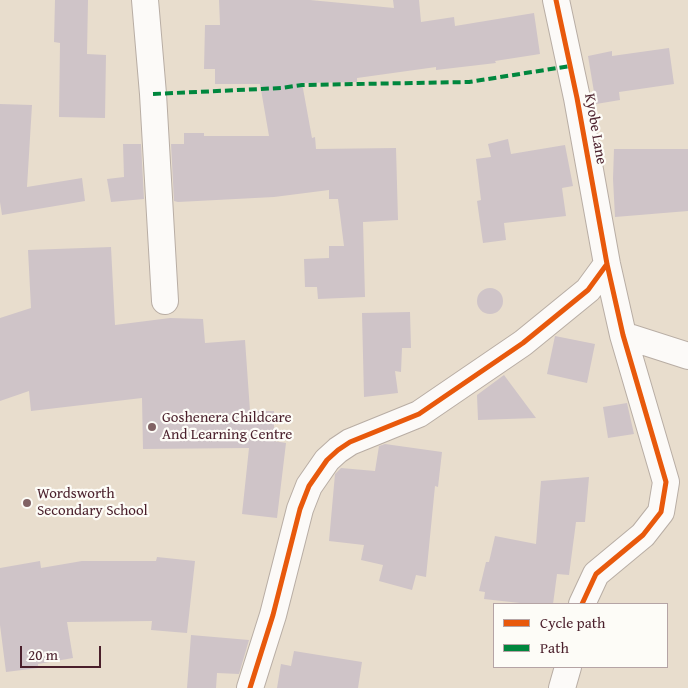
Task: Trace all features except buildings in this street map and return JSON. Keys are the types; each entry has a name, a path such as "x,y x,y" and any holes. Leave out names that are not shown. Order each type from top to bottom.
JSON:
{"street":[{"path":"145,0 153,94 165,301"},
{"name":"Kyobe Lane","path":"556,0 577,98 607,264 623,335 666,482 661,512 644,535 596,574 582,603"},
{"path":"250,688 273,615 300,509 309,486 327,460 350,442 420,414 523,343 588,290 607,264"},
{"path":"623,335 688,356"},
{"path":"562,688 568,668"}],"marked path":[{"path":"153,94 281,88 302,85 469,82 570,66"}],"cycle path":[{"path":"556,0 577,98 607,264 623,335 666,482 661,512 643,535 596,574 582,603"},
{"path":"250,688 273,615 300,509 309,486 327,460 350,442 419,414 523,343 588,290 607,264"}],"place":[{"name":"Goshenera Childcare And Learning Centre","path":"152,427"},
{"name":"Wordsworth Secondary School","path":"27,503"}]}
